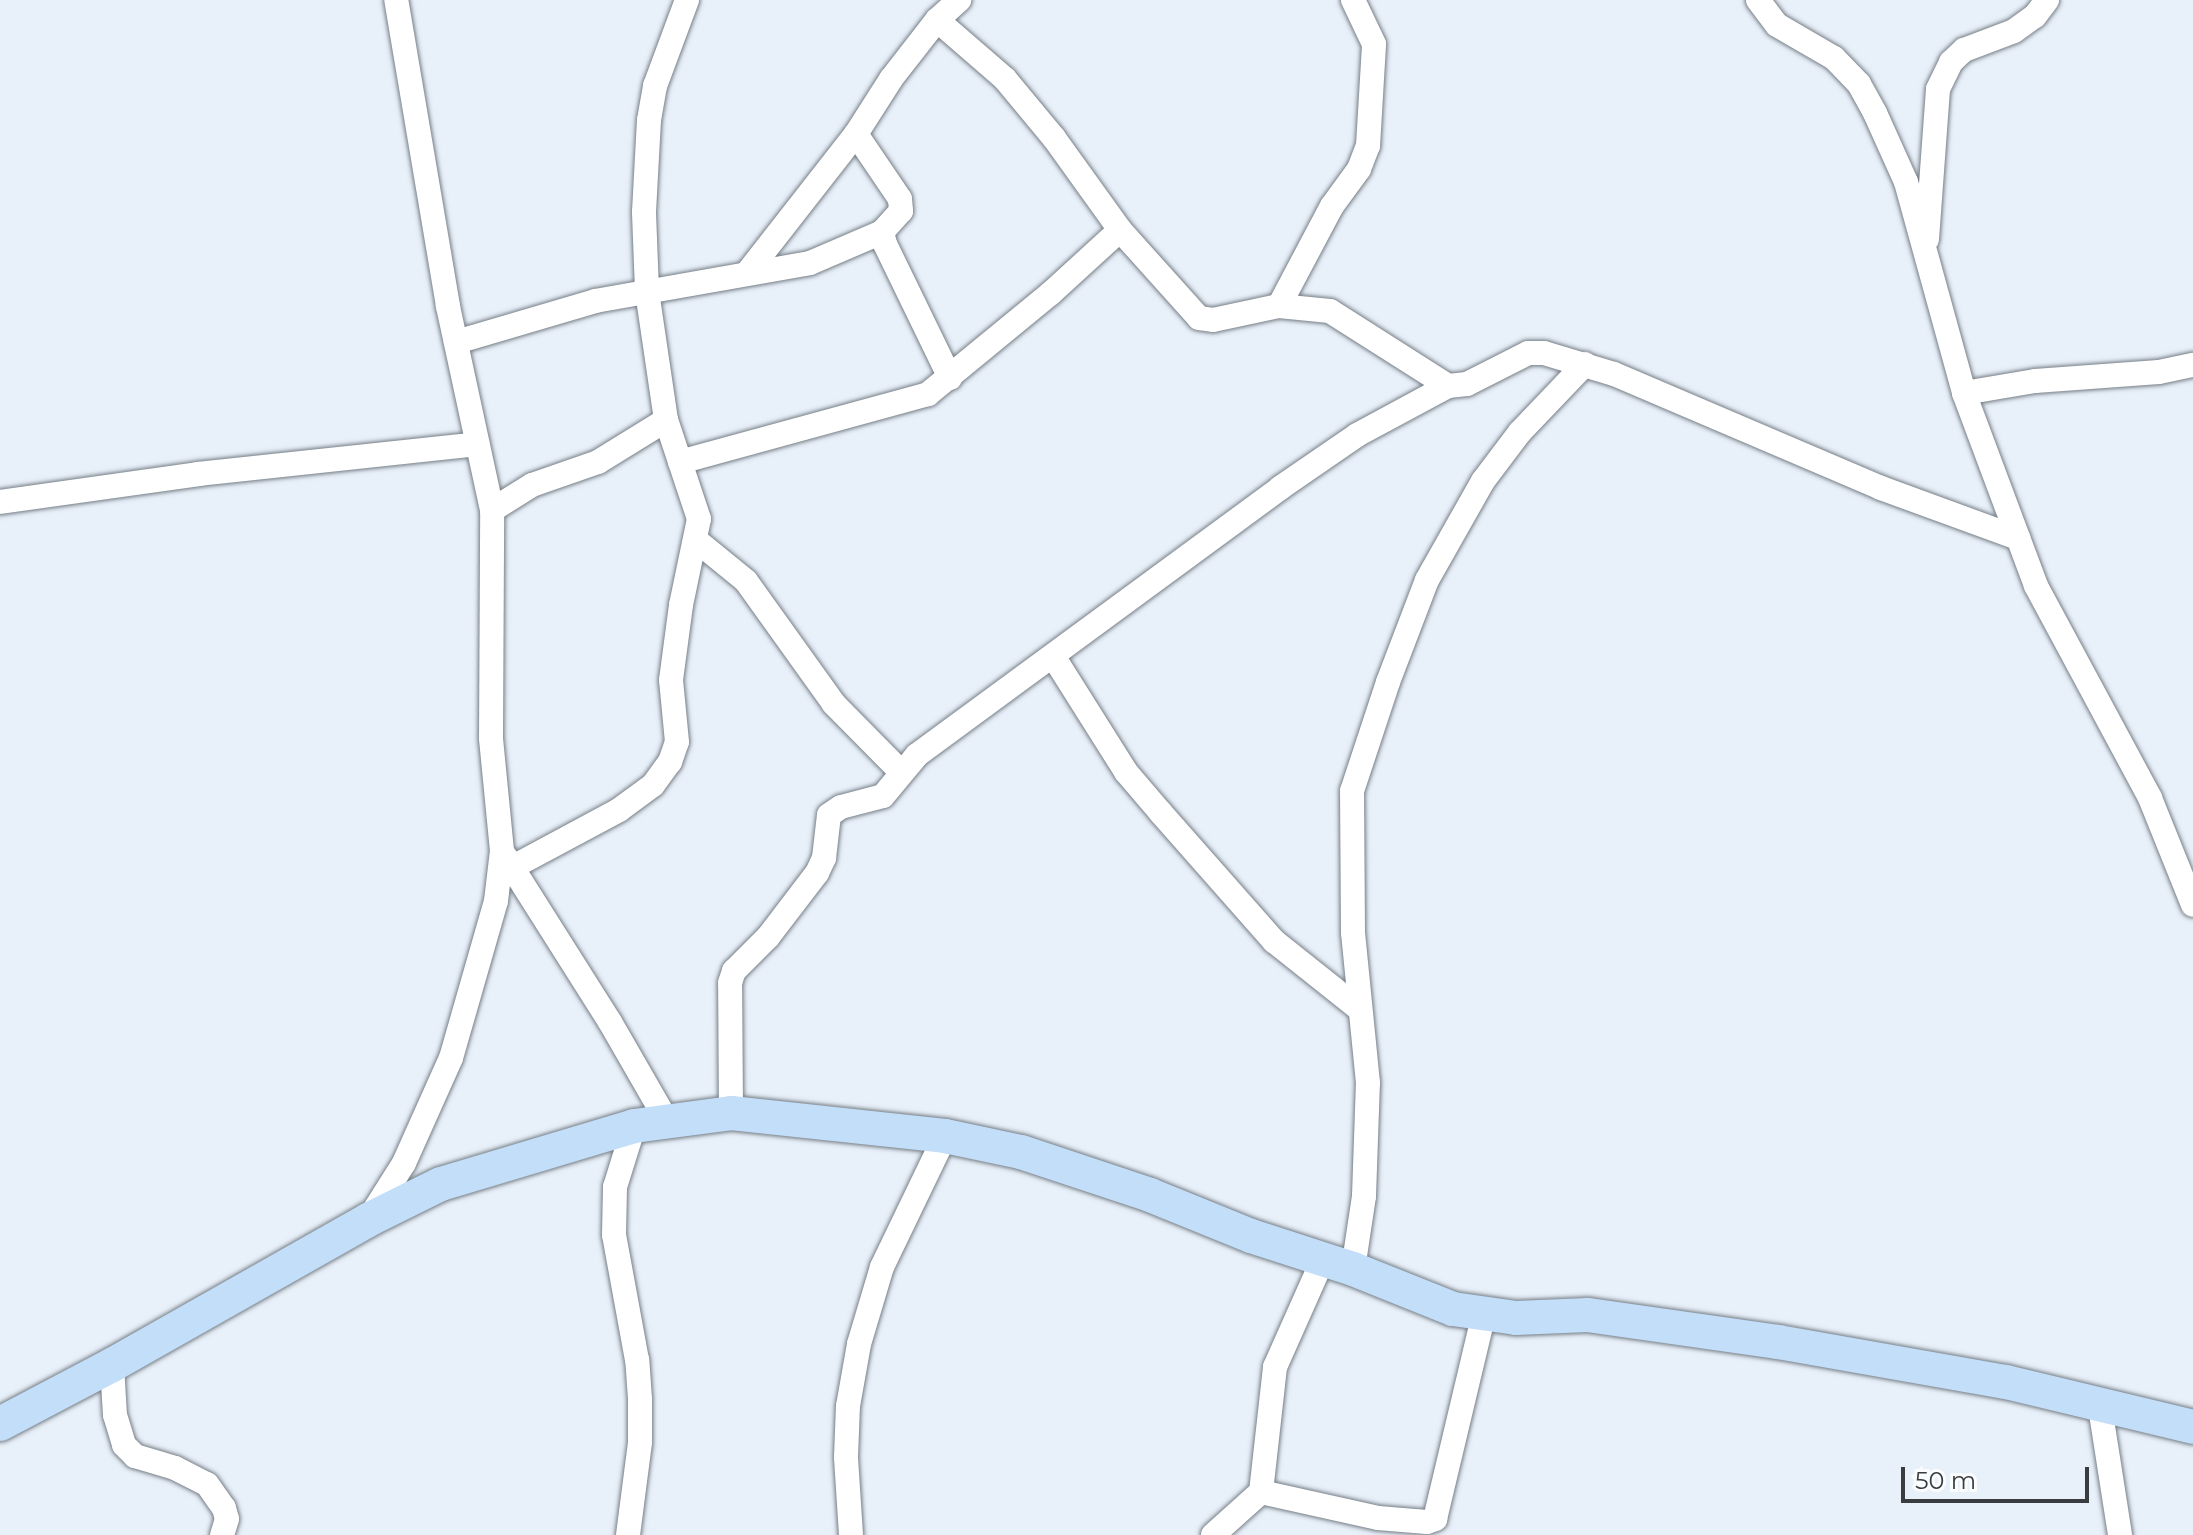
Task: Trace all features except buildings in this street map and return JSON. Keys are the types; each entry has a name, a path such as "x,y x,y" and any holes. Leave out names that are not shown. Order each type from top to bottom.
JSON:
{"street":[{"path":"368,1220 404,1163 451,1058 506,860 491,738 492,510 456,342 396,0"},
{"path":"506,860 619,810 653,785 670,762 677,742 671,680 699,519 666,420 647,291 644,212 649,120 655,86 687,0"},
{"path":"748,272 856,134 891,79 937,20 959,0"},
{"path":"1279,306 1332,206 1359,169 1368,146 1372,124 1374,44 1353,0"},
{"path":"1758,0 1777,25 1834,58 1859,84 1906,182 1964,393 2036,586 2150,798 2193,905"},
{"path":"1925,253 1938,89 1951,62 1964,50 2014,31 2035,16 2047,0"},
{"path":"937,20 1005,79 1054,138 1120,230 1199,318 1205,321 1279,306 1320,309 1342,316 1448,386"},
{"path":"456,342 570,308 748,272 810,263 882,232 901,211 902,205 876,160 856,134"},
{"path":"680,462 902,404 928,394 1120,230"},
{"path":"882,232 950,378"},
{"path":"731,1113 730,983 734,971 768,937 817,873 824,858 829,815 841,807 883,796 917,755 1357,435 1448,386 1467,384 1535,351 1585,364 1881,488 2018,538"},
{"path":"1213,1535 1261,1492 1275,1367 1338,1264 1364,1196 1368,1083 1358,1008 1353,933 1352,791 1388,682 1427,580 1483,481 1520,432 1585,364"},
{"path":"1964,393 2035,381 2146,373 2193,365"},
{"path":"492,510 532,485 598,462 666,420"},
{"path":"0,502 111,484 477,444"},
{"path":"697,541 746,581 834,704 901,772"},
{"path":"1053,656 1126,772 1161,813 1274,941 1358,1008"},
{"path":"506,860 610,1022 667,1121"},
{"path":"0,1424 112,1365 368,1220 441,1184 634,1126 731,1113 945,1136 1021,1152 1074,1168 1453,1309 1516,1318 1588,1315 1778,1342 2006,1382 2193,1427"},
{"path":"628,1535 640,1442 640,1399 637,1360 614,1235 615,1187 634,1126"},
{"path":"851,1535 846,1457 848,1406 859,1344 882,1267 945,1136"},
{"path":"1261,1492 1376,1526 1427,1522 1438,1515 1484,1313"},
{"path":"112,1365 115,1415 124,1445 135,1456 175,1468 207,1484 224,1508 227,1519 222,1535"},
{"path":"2100,1407 2120,1535"}]}
